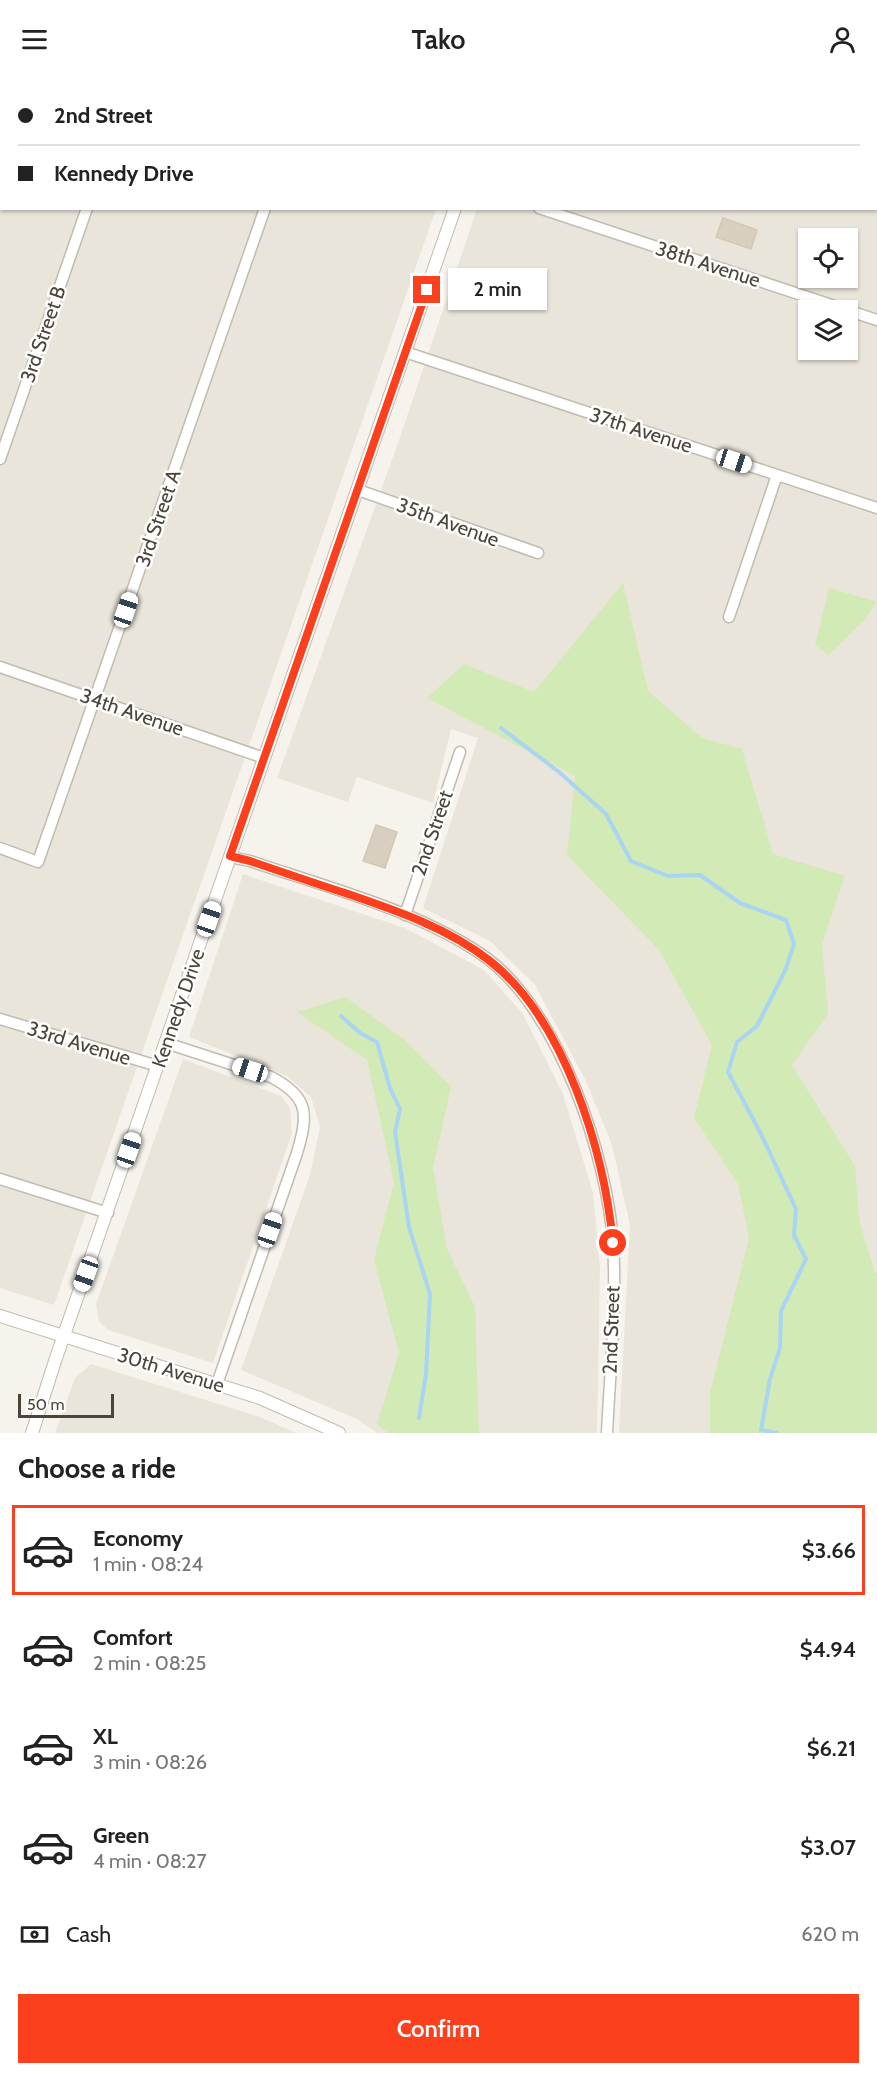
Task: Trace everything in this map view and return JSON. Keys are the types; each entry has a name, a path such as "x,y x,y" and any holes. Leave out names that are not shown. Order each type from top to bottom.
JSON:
{"street":[{"name":"3rd Street B","path":"0,459 86,210"},
{"name":"3rd Street A","path":"0,848 39,862 264,210"},
{"name":"Kennedy Drive","path":"32,1433 454,210"},
{"name":"38th Avenue","path":"545,210 877,320"},
{"name":"37th Avenue","path":"405,352 877,508"},
{"path":"729,616 777,475"},
{"name":"35th Avenue","path":"358,490 538,554"},
{"name":"34th Avenue","path":"0,667 264,758"},
{"name":"2nd Street","path":"460,752 405,915 452,936 475,950 506,975 523,994 557,1048 567,1069 592,1135 610,1211 614,1280 607,1433"},
{"path":"230,856 261,864 405,915"},
{"name":"33rd Avenue","path":"0,1019 158,1066"},
{"path":"166,1043 271,1077 294,1092 304,1108 305,1127 297,1153 216,1384"},
{"path":"0,1179 108,1213"},
{"name":"30th Avenue","path":"0,1316 216,1384 292,1411 339,1433"}],"shaded area":[{"path":"0,210 436,210 54,1305 0,1288"},
{"path":"477,210 877,210 877,1433 619,1433 630,1225 612,1145 585,1079 535,985 490,941 423,908 478,738 451,729 433,803 357,777 348,802 277,778 397,446"},
{"path":"243,874 405,928 484,970 523,1014 563,1094 593,1193 600,1267 597,1433 377,1433 359,1420 241,1370 310,1175 320,1127 311,1097 287,1076 189,1037"},
{"path":"183,1059 281,1096 290,1108 292,1133 213,1363 108,1330 99,1321 96,1304"},
{"path":"91,1364 260,1417 296,1433 55,1433 75,1378"}],"green space":[{"path":"623,583 648,691 702,738 742,749 773,854 845,876 822,944 828,1014 792,1065 855,1166 859,1220 875,1273 877,1273 877,1433 710,1433 710,1393 749,1238 738,1184 694,1118 712,1045 659,950 567,855 575,776 427,698 464,664 534,692"},
{"path":"829,588 877,602 864,620 829,655 815,645"},
{"path":"345,997 404,1039 451,1087 433,1168 447,1249 475,1307 479,1433 389,1433 377,1425 399,1353 374,1260 394,1182 367,1060 297,1012"}],"building":[{"path":"723,218 757,230 751,249 716,237"},
{"path":"376,825 397,832 385,868 363,861"}],"waterway":[{"path":"501,728 559,772 606,814 631,861 668,876 700,875 740,903 786,920 794,944 785,971 757,1026 737,1042 728,1072 760,1132 796,1209 794,1235 806,1259 781,1311 780,1348 770,1379 761,1430 777,1433"},
{"path":"341,1016 360,1033 377,1042 390,1088 400,1109 395,1132 409,1227 430,1294 426,1374 419,1418"}],"route":[{"path":"427,290 230,856 405,915 452,936 489,960 506,975 536,1013 567,1069 592,1135 610,1211 613,1243"}]}
